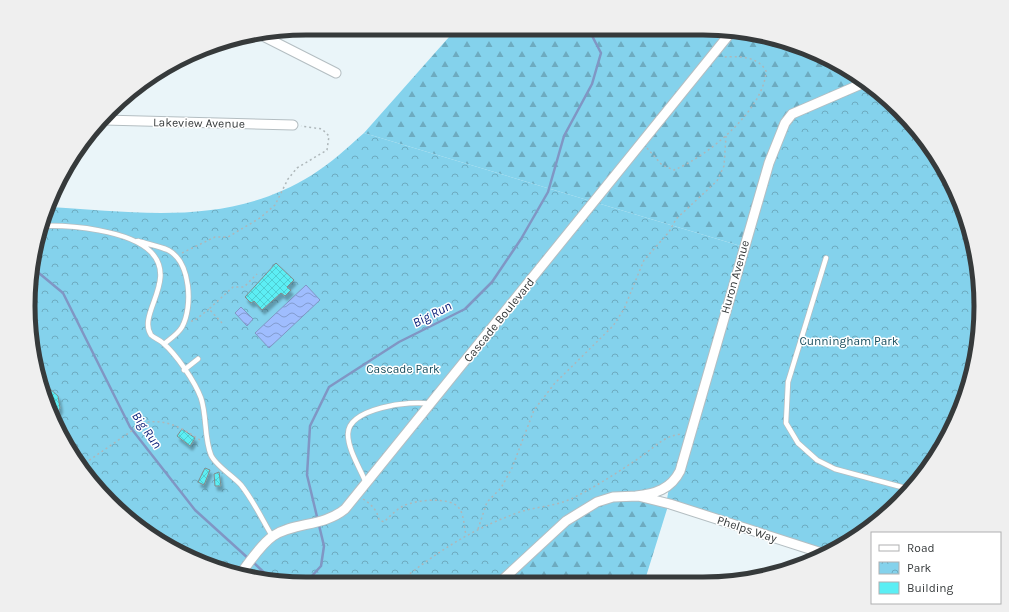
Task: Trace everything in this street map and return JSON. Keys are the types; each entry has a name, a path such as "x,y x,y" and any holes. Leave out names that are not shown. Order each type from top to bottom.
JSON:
{"street":[{"name":"Cascade Boulevard","path":"243,570 272,536 329,519 345,509 728,36"},
{"path":"265,38 336,73"},
{"name":"Huron Avenue","path":"672,483 680,471 748,230 769,164 785,123 792,114 859,85"},
{"name":"Lakeview Avenue","path":"108,120 293,125"},
{"path":"505,577 566,521 581,511 613,497 656,493 672,483"},
{"path":"671,505 667,499 667,494 672,483"},
{"path":"636,496 671,505"},
{"name":"Phelps Way","path":"671,505 817,552"}],"lane":[{"path":"47,226 96,229 169,250 185,272 188,285 188,300 184,322 176,334 164,344"},
{"path":"132,240 151,252 162,275 148,322 151,335 164,344 184,370 200,397 205,412 211,455 248,494 272,536"},
{"path":"826,258 788,382 786,423 798,443 817,460 836,469 904,488"},
{"path":"184,370 198,359"},
{"path":"366,483 350,446 348,433 351,423 361,415 382,408 419,402 430,404"}],"path":[{"path":"641,142 662,165 674,170 687,165 726,136 748,112 758,98 764,84 766,71 754,60 745,58 720,58"},
{"path":"175,257 195,245 215,237 228,237 260,218 275,205 276,200 297,168 327,150 329,136 322,129 293,125"},
{"path":"478,529 487,502 501,488 512,468 534,410 555,382 613,326 624,309 644,260 669,232 676,219 717,181 724,166 726,136"},
{"path":"184,322 194,321 210,309 233,287 244,287 257,274"},
{"path":"210,309 222,323"},
{"path":"85,463 143,423 151,421 161,421 181,427 209,447"},
{"path":"406,577 428,559 478,529 533,508 562,504 643,455 664,438 683,434 690,435"},
{"path":"357,495 373,506 378,513 379,520 384,522 391,514 404,506 422,501 448,501 459,508 463,517 466,535"}],"green space":[{"path":"451,35 703,35 738,37 790,49 839,71 862,87 744,247 364,133"},
{"name":"Cascade Park","path":"860,85 882,102 907,127 918,141 946,186 960,219 972,271 974,306 972,341 969,359 960,393 938,442 907,485 882,510 854,531 818,551 667,499 669,488 613,497 581,511 506,577 306,577 271,575 253,572 219,563 186,549 170,541 127,510 102,485 71,442 49,393 37,341 35,306 37,271 40,253 49,219 54,207 150,213 216,209 248,203 280,192 312,175 364,133 744,247 785,123"},
{"path":"636,496 668,506 646,577 505,577 566,521 597,502"}],"water":[{"path":"306,285 320,300 269,348 255,333"},
{"path":"241,307 253,319 247,326 235,313"}],"building":[{"path":"276,263 294,280 287,287 291,290 285,296 281,293 262,310 254,301 251,303 245,297"},
{"path":"47,388 58,396 60,408 57,413"},
{"path":"182,429 195,438 190,446 177,436"},
{"path":"205,468 210,470 204,485 198,482"},
{"path":"219,472 221,486 215,486 214,474"}],"waterway":[{"name":"Big Run","path":"311,577 321,566 324,546 307,475 310,426 329,387 399,342 465,309 492,282 521,239 548,192 564,136 592,84 601,53 592,35"},
{"name":"Big Run","path":"37,271 63,293 130,427 195,510 249,559"},
{"name":"Big Run","path":"253,562 266,574"}],"park label":[{"name":"Cunningham Park","path":"849,341"}]}
